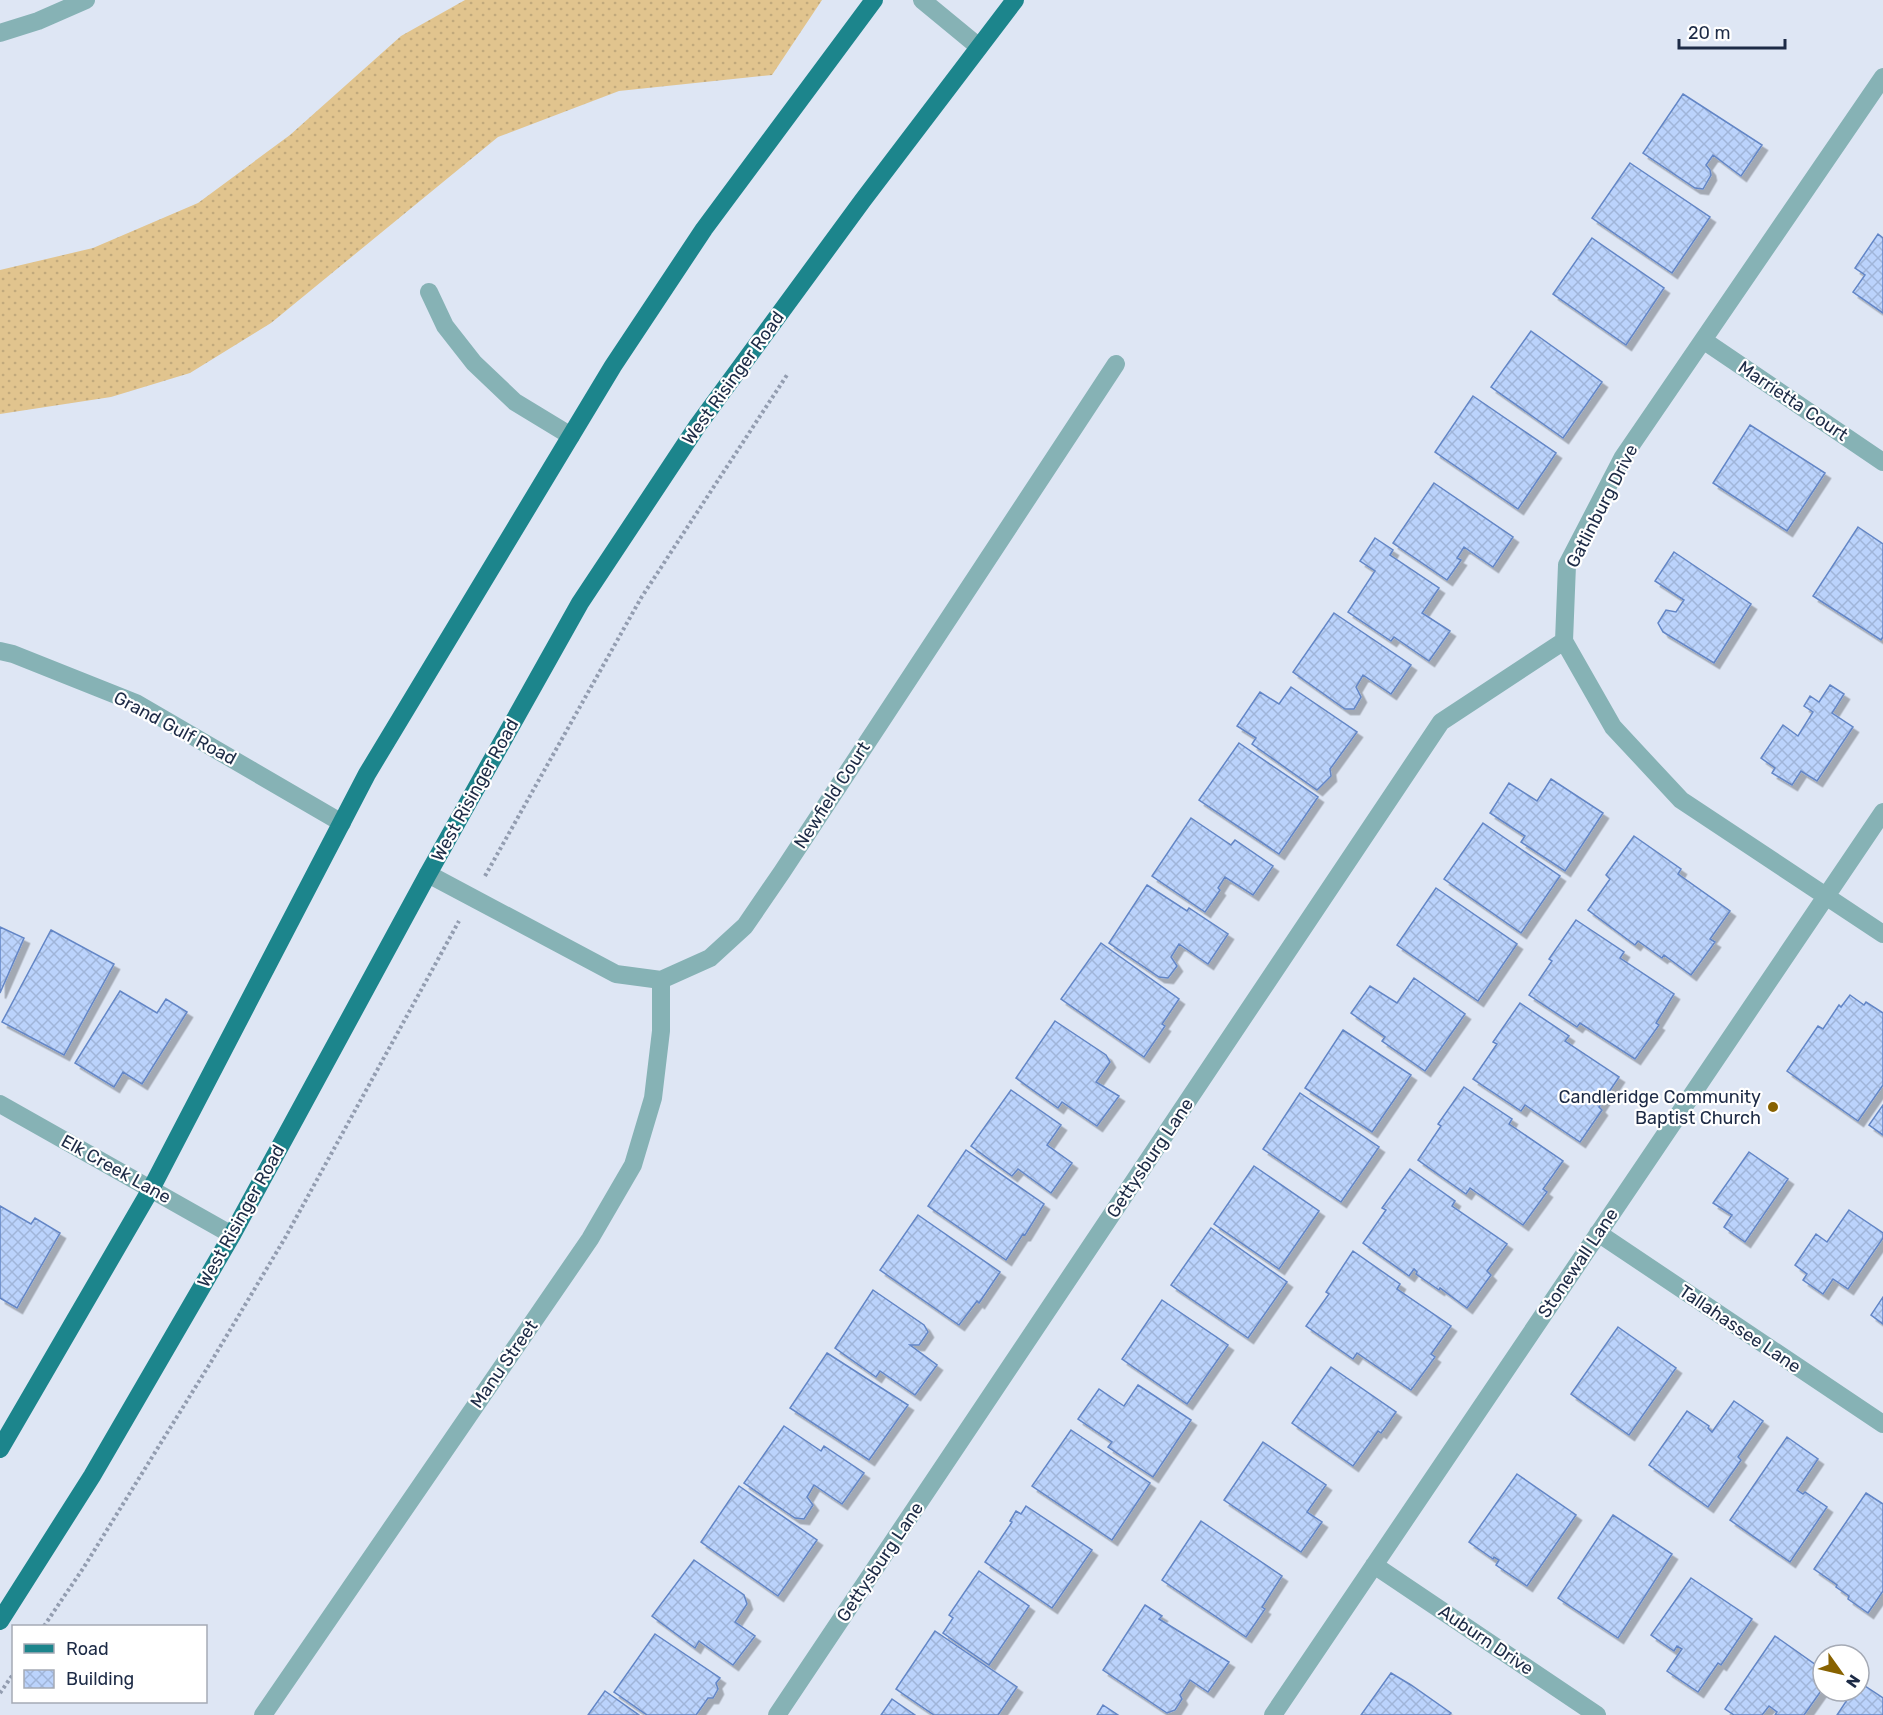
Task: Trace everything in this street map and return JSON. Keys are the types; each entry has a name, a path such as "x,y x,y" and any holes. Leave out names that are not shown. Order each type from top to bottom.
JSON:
{"main road":[{"path":"0,1449 151,1189 367,774 613,366 704,229 874,0"},
{"name":"West Risinger Road","path":"0,1621 92,1476 232,1235 428,874 580,603 691,435 1015,0"}],"street":[{"path":"0,33 38,21 86,0"},
{"path":"922,0 979,47"},
{"name":"Gatlinburg Drive","path":"1564,641 1567,565 1623,457 1883,77"},
{"path":"429,292 445,326 474,363 515,402 571,436"},
{"name":"Marrietta Court","path":"1703,340 1883,462"},
{"name":"Newfield Court","path":"661,980 710,958 745,926 1116,364"},
{"path":"1564,641 1613,727 1682,800 1883,934"},
{"name":"Gettysburg Lane","path":"777,1715 1441,722 1564,641"},
{"name":"Grand Gulf Road","path":"0,651 13,654 136,703 342,823"},
{"name":"Stonewall Lane","path":"1273,1715 1883,812"},
{"path":"428,874 616,974 661,980"},
{"name":"Manu Street","path":"263,1715 590,1239 633,1165 653,1098 661,1031 661,980"},
{"name":"Elk Creek Lane","path":"0,1104 232,1235"},
{"name":"Tallahassee Lane","path":"1598,1233 1883,1424"},
{"name":"Auburn Drive","path":"1374,1565 1597,1715"}],"path":[{"path":"45,1625 84,1567 285,1238 472,897 641,598 787,375"},
{"path":"0,1693 12,1676"}],"shaded area":[{"path":"465,0 822,0 772,75 619,91 498,137 271,323 190,373 111,397 0,414 0,270 93,248 198,203 290,135 401,36"}],"building":[{"path":"1683,94 1762,145 1741,176 1713,155 1706,165 1711,175 1703,189 1695,188 1643,153"},
{"path":"1630,163 1710,217 1672,273 1592,218"},
{"path":"1878,234 1883,238 1883,313 1853,292 1865,275 1855,268"},
{"path":"1592,238 1664,288 1626,345 1553,294"},
{"path":"1531,331 1602,382 1563,438 1491,387"},
{"path":"1473,396 1556,453 1518,509 1435,452"},
{"path":"1750,425 1825,473 1787,531 1713,483"},
{"path":"1434,483 1513,537 1493,567 1464,547 1457,558 1461,560 1447,580 1393,543"},
{"path":"1858,527 1883,544 1883,637 1881,640 1813,596"},
{"path":"1375,538 1393,550 1390,555 1439,588 1422,613 1450,631 1429,661 1394,637 1391,641 1348,612 1375,571 1360,561"},
{"path":"1674,552 1751,604 1714,663 1663,632 1658,623 1666,610 1676,612 1684,600 1655,581"},
{"path":"1334,613 1411,665 1391,694 1363,675 1356,687 1361,697 1354,709 1345,709 1293,672"},
{"path":"1830,685 1844,694 1832,713 1853,727 1817,781 1801,771 1792,785 1772,773 1775,768 1761,758 1783,725 1798,736 1813,712 1804,706 1810,696 1819,702"},
{"path":"1291,687 1357,732 1330,769 1331,776 1317,790 1252,744 1256,738 1237,726 1260,692 1279,704"},
{"path":"1239,743 1318,797 1279,854 1199,800"},
{"path":"1551,779 1603,813 1565,871 1521,842 1525,836 1490,813 1509,783 1537,801"},
{"path":"1191,818 1231,845 1235,840 1273,866 1253,895 1225,877 1218,888 1220,890 1205,912 1152,876"},
{"path":"1483,823 1560,876 1521,933 1444,879"},
{"path":"1634,836 1681,869 1678,874 1730,911 1710,939 1715,942 1691,975 1664,955 1662,958 1638,941 1635,945 1588,910 1610,879 1606,875"},
{"path":"1147,885 1187,911 1189,908 1228,934 1208,964 1179,944 1171,957 1177,966 1168,978 1159,977 1109,943"},
{"path":"1436,888 1517,944 1478,1001 1397,945"},
{"path":"1576,920 1624,952 1620,958 1674,994 1656,1023 1659,1025 1635,1059 1580,1023 1577,1027 1529,995 1552,961 1549,959"},
{"path":"0,927 24,938 0,993"},
{"path":"51,930 114,964 64,1055 2,1022"},
{"path":"1101,943 1179,999 1162,1024 1165,1026 1144,1057 1061,999"},
{"path":"1414,978 1465,1014 1425,1071 1382,1041 1385,1037 1351,1013 1370,986 1397,1003"},
{"path":"120,991 157,1013 166,999 187,1012 142,1084 123,1072 114,1087 75,1063"},
{"path":"1850,995 1864,1005 1866,1002 1883,1013 1883,1085 1858,1121 1787,1071 1818,1026 1823,1029 1839,1005 1841,1007"},
{"path":"1520,1003 1569,1036 1565,1041 1619,1077 1599,1107 1602,1110 1580,1142 1525,1105 1521,1111 1473,1079 1497,1044 1493,1042"},
{"path":"1055,1021 1106,1055 1110,1062 1096,1082 1119,1096 1097,1126 1062,1102 1058,1108 1016,1078"},
{"path":"1343,1030 1411,1075 1372,1132 1305,1088"},
{"path":"1464,1087 1512,1119 1509,1124 1563,1161 1543,1189 1547,1192 1523,1225 1470,1188 1466,1194 1418,1160 1441,1126 1438,1124"},
{"path":"1011,1090 1061,1125 1047,1145 1072,1163 1051,1193 1018,1169 1012,1176 971,1146"},
{"path":"1300,1093 1379,1147 1341,1202 1263,1149"},
{"path":"1883,1105 1883,1135 1869,1125"},
{"path":"966,1150 1044,1204 1006,1260 928,1206"},
{"path":"1749,1152 1788,1179 1745,1242 1724,1227 1732,1215 1713,1203"},
{"path":"1254,1166 1319,1211 1279,1269 1214,1224"},
{"path":"1410,1169 1455,1201 1452,1206 1507,1244 1487,1271 1491,1275 1467,1308 1416,1274 1414,1269 1409,1276 1363,1243 1386,1210 1382,1208"},
{"path":"0,1206 31,1224 35,1218 60,1233 17,1308 0,1298"},
{"path":"1849,1210 1883,1233 1883,1238 1848,1289 1833,1279 1823,1294 1803,1280 1807,1274 1795,1265 1816,1234 1827,1242"},
{"path":"918,1215 1000,1272 979,1303 977,1301 959,1325 880,1270"},
{"path":"1211,1228 1287,1282 1248,1338 1171,1285"},
{"path":"1353,1251 1400,1284 1397,1289 1451,1326 1431,1354 1435,1357 1411,1390 1357,1353 1353,1359 1306,1326 1329,1294 1326,1292"},
{"path":"873,1290 924,1325 928,1332 919,1345 910,1345 937,1365 915,1395 880,1371 876,1377 835,1348"},
{"path":"1883,1297 1883,1324 1871,1315"},
{"path":"1162,1300 1228,1345 1187,1404 1122,1359"},
{"path":"1618,1327 1676,1368 1629,1435 1571,1394"},
{"path":"827,1353 908,1405 869,1460 790,1408"},
{"path":"1331,1367 1396,1412 1381,1433 1378,1431 1353,1466 1292,1423"},
{"path":"1138,1385 1191,1420 1153,1477 1108,1447 1112,1442 1078,1419 1099,1389 1124,1406"},
{"path":"1734,1401 1763,1421 1738,1457 1741,1460 1708,1507 1649,1465 1687,1411 1709,1426 1712,1432"},
{"path":"784,1426 821,1451 824,1446 864,1473 842,1504 814,1485 807,1497 813,1505 804,1519 795,1518 744,1483"},
{"path":"1071,1430 1150,1483 1112,1540 1032,1486"},
{"path":"1787,1437 1818,1459 1797,1490 1803,1494 1805,1492 1827,1507 1790,1562 1730,1520"},
{"path":"1263,1442 1326,1485 1307,1512 1322,1522 1301,1552 1224,1500"},
{"path":"1517,1474 1576,1515 1527,1586 1496,1565 1499,1560 1494,1557 1493,1559 1469,1542"},
{"path":"739,1486 817,1540 778,1596 701,1542"},
{"path":"1866,1493 1883,1504 1883,1591 1868,1613 1848,1599 1849,1596 1836,1587 1837,1585 1814,1569"},
{"path":"1026,1506 1092,1550 1052,1608 985,1562 1012,1522 1010,1521 1016,1511 1021,1514"},
{"path":"1613,1515 1672,1554 1618,1638 1558,1598"},
{"path":"1201,1521 1282,1576 1262,1607 1265,1609 1246,1637 1162,1580"},
{"path":"694,1560 744,1595 747,1604 735,1622 755,1636 733,1665 699,1641 695,1648 652,1616"},
{"path":"979,1571 1029,1606 989,1665 943,1633 953,1618 949,1615"},
{"path":"1691,1578 1752,1619 1721,1665 1718,1663 1698,1692 1667,1671 1682,1649 1677,1646 1674,1651 1651,1635"},
{"path":"1145,1605 1162,1616 1159,1619 1229,1662 1208,1692 1190,1680 1180,1695 1182,1699 1175,1710 1167,1713 1103,1670"},
{"path":"935,1631 1017,1687 998,1715 934,1715 896,1689"},
{"path":"655,1634 720,1678 716,1683 718,1689 713,1698 708,1698 696,1715 647,1715 614,1692"},
{"path":"1775,1636 1811,1662 1812,1703 1804,1715 1775,1715 1777,1712 1769,1706 1762,1715 1734,1715 1725,1709"},
{"path":"1391,1673 1451,1713 1449,1715 1361,1715"},
{"path":"1871,1690 1883,1698 1883,1715 1837,1715 1845,1703 1871,1703"},
{"path":"605,1691 639,1715 588,1715"},
{"path":"892,1699 915,1715 881,1715"},
{"path":"1103,1705 1118,1715 1097,1715"}],"place":[{"name":"Candleridge Community Baptist Church","path":"1773,1107"}]}
